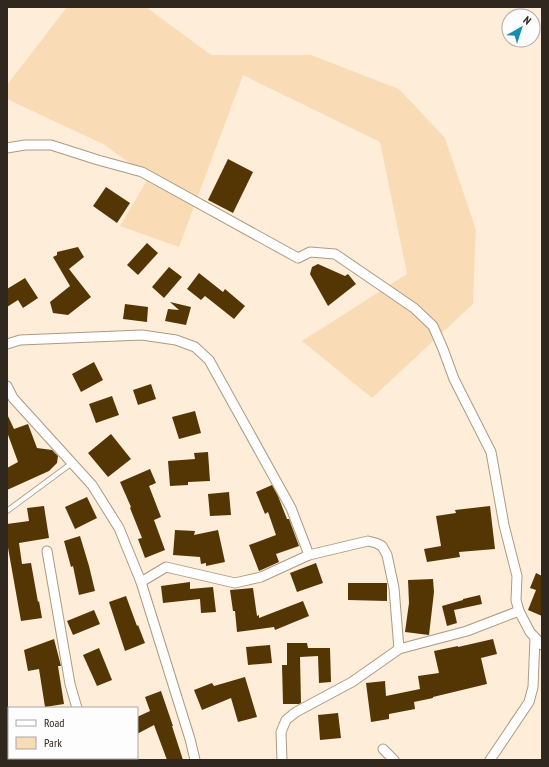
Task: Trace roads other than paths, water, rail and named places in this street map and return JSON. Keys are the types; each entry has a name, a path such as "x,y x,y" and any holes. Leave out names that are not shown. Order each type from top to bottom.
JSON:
{"street":[{"path":"7,148 25,145 51,145 142,172 298,258 310,252 335,254 414,308 433,326 454,378 491,452 504,525 517,576 516,600 518,611 530,632 542,645"},
{"path":"7,344 20,340 142,335 176,340 195,347 209,360 291,508 309,554"},
{"path":"7,386 13,398 92,485 119,528 141,582 190,739 195,760"},
{"path":"141,582 166,568 235,583 261,577 309,554 368,541 376,543 382,546 386,555 394,588 399,649"},
{"path":"47,551 70,684 77,707"},
{"path":"282,760 281,732 286,720 296,712 352,682 399,649 467,632 518,611"},
{"path":"490,760 529,702 533,687 535,638"},
{"path":"383,749 394,760"}],"lane":[{"path":"7,511 72,462"}]}
